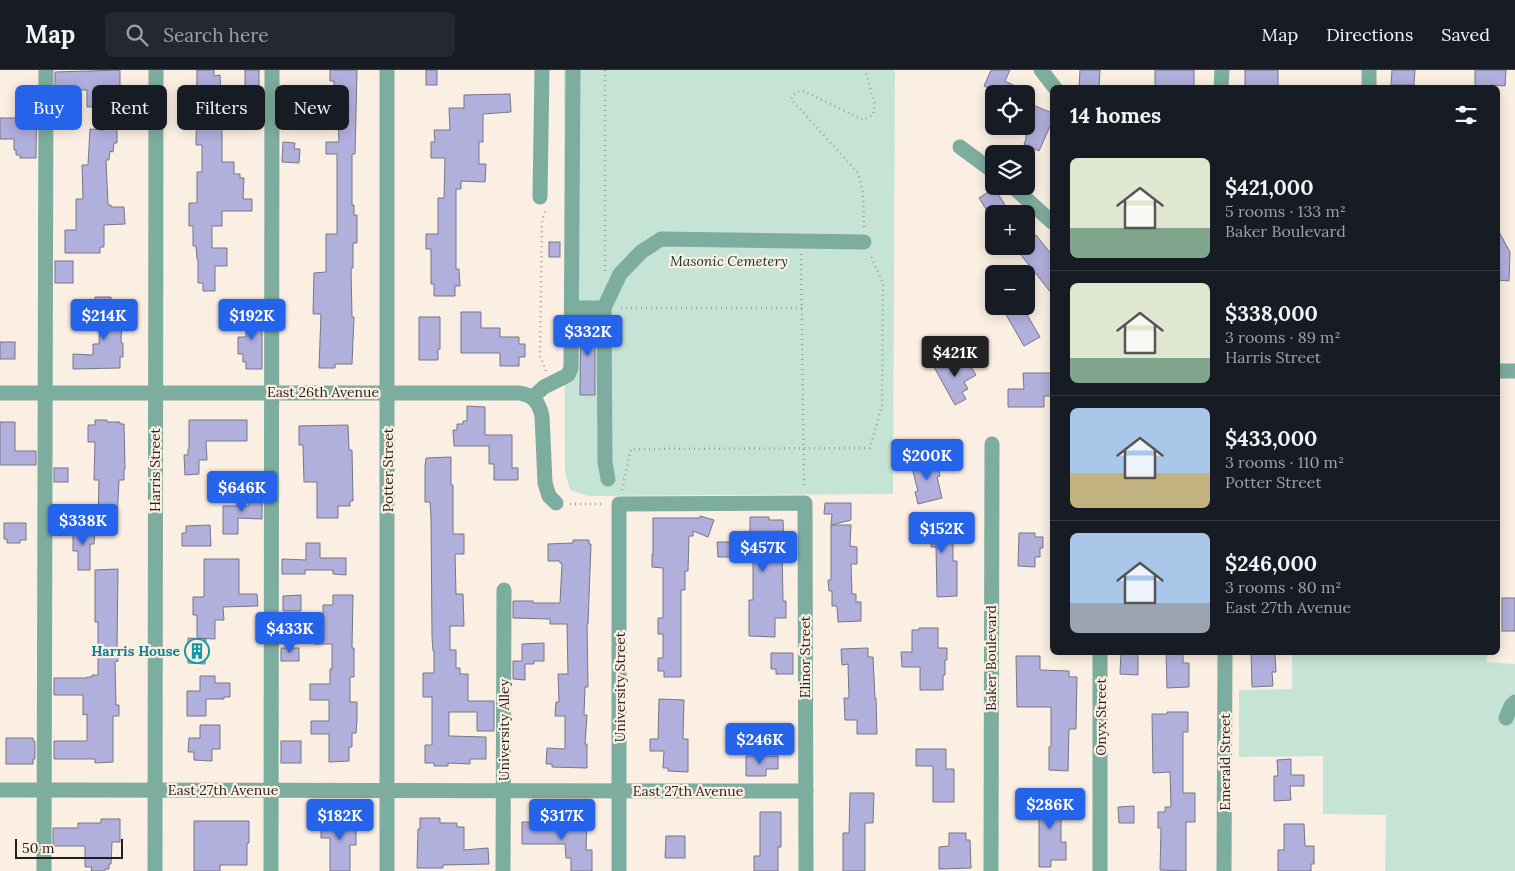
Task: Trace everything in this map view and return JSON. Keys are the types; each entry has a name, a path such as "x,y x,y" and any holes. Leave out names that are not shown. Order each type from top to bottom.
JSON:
{"street":[{"path":"44,871 46,70"},
{"name":"Harris Street","path":"155,871 156,70"},
{"path":"271,871 272,70"},
{"name":"Potter Street","path":"387,70 387,871"},
{"path":"540,193 542,70"},
{"path":"556,502 549,496 545,484 542,416 540,408 533,397 544,387 568,376 571,368 573,70"},
{"path":"1042,70 1053,85"},
{"path":"1222,70 1222,85"},
{"path":"1369,70 1369,85"},
{"path":"960,147 985,165"},
{"path":"1022,195 1050,220"},
{"path":"608,479 605,462 604,308 620,274 641,252 661,239 864,242"},
{"path":"572,308 604,308"},
{"path":"1500,371 1515,371"},
{"name":"East 26th Avenue","path":"0,393 509,392 527,394 533,397"},
{"name":"Baker Boulevard","path":"991,871 992,444"},
{"path":"619,504 804,503"},
{"name":"Elinor Street","path":"804,503 806,871"},
{"name":"University Street","path":"619,504 620,871"},
{"name":"University Alley","path":"503,871 504,590"},
{"name":"Onyx Street","path":"1100,655 1100,871"},
{"name":"Emerald Street","path":"1224,871 1225,655"},
{"path":"1506,718 1511,706 1515,702"},
{"name":"East 27th Avenue","path":"0,790 806,791"}],"path":[{"path":"604,70 605,280 612,290"},
{"path":"556,502 619,504 631,450 870,448 882,405 883,283 864,242 863,193 858,173 791,99 796,92 804,91 863,120 873,115 875,105 865,70"},
{"path":"540,193 547,194 549,201 542,220 540,356 552,383"},
{"path":"801,241 804,503"},
{"path":"604,308 802,308"}],"green space":[{"name":"Masonic Cemetery","path":"564,70 895,70 893,494 589,496 570,490 565,471"},
{"path":"1292,655 1487,655 1487,662 1515,664 1515,871 1385,871 1386,815 1323,814 1323,756 1239,757 1239,690 1292,689"}],"building":[{"path":"120,70 120,85 92,85 92,107 87,107 87,90 82,90 82,85 55,85 55,72"},
{"path":"197,70 214,70 214,76 220,75 221,85 197,85"},
{"path":"245,70 259,70 259,85 245,85"},
{"path":"330,70 357,70 355,154 352,154 352,205 354,205 354,215 357,215 357,243 353,243 353,268 351,268 352,317 354,317 352,364 335,364 335,368 319,368 321,314 313,314 314,273 326,272 326,234 337,234 337,154 326,154 326,142 339,142 338,130 349,130 349,85 334,85 334,81 330,81"},
{"path":"426,70 437,70 437,85 426,85"},
{"path":"991,70 1010,70 1005,81 1013,85 984,86"},
{"path":"1080,70 1100,70 1099,85 1079,85"},
{"path":"1155,70 1194,70 1194,85 1155,85"},
{"path":"1245,70 1278,70 1278,85 1245,85"},
{"path":"1392,70 1415,70 1414,85 1391,85"},
{"path":"1475,70 1506,70 1505,86 1475,85"},
{"path":"510,94 511,112 483,114 483,142 479,142 479,164 486,164 485,182 461,181 461,189 456,189 456,269 459,269 460,286 455,286 455,296 434,296 434,284 431,284 431,249 426,249 426,234 438,234 438,198 444,198 445,158 431,158 431,142 435,142 434,130 450,130 449,108 464,108 464,95"},
{"path":"1035,106 1050,112 1050,126 1039,151 1035,149 1035,145 1024,144 1026,135 1035,135"},
{"path":"0,118 15,118 15,130 36,130 36,158 20,158 20,155 16,155 16,150 14,150 14,139 0,139"},
{"path":"90,129 117,130 117,143 114,143 113,152 110,151 109,160 106,160 108,205 111,205 111,207 124,207 125,224 104,225 104,247 100,247 100,253 65,253 65,230 76,230 76,199 83,199 82,165 88,165"},
{"path":"196,130 222,130 222,162 234,162 234,174 240,174 240,178 244,178 243,199 252,199 252,211 222,211 222,226 212,226 212,248 227,248 227,266 215,266 215,291 203,291 203,283 198,283 198,259 196,246 193,246 193,226 189,226 189,203 197,203 197,172 202,172 202,145 196,145"},
{"path":"283,142 295,143 294,149 300,149 299,163 282,162"},
{"path":"985,194 999,195 1005,205 985,205 985,208 979,198"},
{"path":"1500,234 1510,252 1509,281 1500,280"},
{"path":"1036,235 1050,252 1050,291 1035,273 1035,265 1029,265 1021,255 1035,255"},
{"path":"549,242 560,242 560,257 549,257"},
{"path":"55,261 73,261 73,283 55,283"},
{"path":"95,297 111,297 111,315 122,315 121,343 123,343 123,357 120,357 120,368 73,369 73,354 93,355 93,344 99,344 100,319 99,309 95,309"},
{"path":"246,311 262,311 262,369 246,369 246,362 243,362 243,354 238,354 238,337 246,337"},
{"path":"461,312 481,312 481,328 500,328 500,337 519,337 519,344 525,344 525,357 519,357 519,366 500,366 500,353 461,353"},
{"path":"1006,315 1027,315 1040,337 1024,346"},
{"path":"419,317 440,317 438,360 419,360"},
{"path":"581,318 595,318 595,395 580,395"},
{"path":"0,342 15,342 15,359 0,359"},
{"path":"951,358 956,367 967,360 976,375 964,382 968,389 962,392 966,399 955,405 934,367"},
{"path":"1023,373 1050,373 1050,396 1044,396 1044,407 1008,407 1008,389 1024,389"},
{"path":"467,406 485,407 485,435 512,435 512,468 518,468 518,480 494,480 494,464 489,464 489,446 454,446 453,430 457,430 457,424 463,424 463,421 467,421"},
{"path":"95,420 107,420 107,422 120,422 120,424 124,424 125,469 124,480 119,480 117,521 98,520 99,480 94,480 95,442 88,442 88,425 95,425"},
{"path":"189,420 247,420 247,441 206,441 207,460 199,460 199,474 185,475 184,455 188,455 189,449"},
{"path":"0,422 15,422 15,451 36,451 36,465 0,465"},
{"path":"348,425 349,450 352,450 353,501 350,501 350,506 338,506 338,518 317,518 317,482 304,482 303,445 299,445 299,426"},
{"path":"451,457 453,534 464,534 464,554 455,554 456,594 463,594 464,626 450,626 450,650 456,650 456,668 460,668 460,674 468,674 468,701 494,701 494,731 477,731 477,712 449,712 449,736 486,737 486,759 470,759 470,764 448,763 448,766 434,766 434,763 425,763 425,745 432,745 432,697 423,697 423,673 434,673 431,518 430,502 425,502 425,466 426,458"},
{"path":"936,459 940,476 937,477 942,498 918,504 915,492 918,491 911,464"},
{"path":"54,468 68,468 68,482 54,482"},
{"path":"249,490 262,490 262,519 238,518 238,534 223,534 223,506 249,506"},
{"path":"825,503 851,503 851,520 831,525 832,514 824,514"},
{"path":"700,516 714,520 708,537 693,531 693,536 689,536 688,571 685,571 685,590 681,590 681,677 664,677 664,671 658,671 658,658 663,658 663,634 658,634 658,618 663,618 663,568 652,567 653,518 700,518"},
{"path":"750,517 769,517 769,520 783,520 783,601 786,601 786,618 775,618 775,637 749,636 749,600 753,600 753,557 718,557 717,542 750,542"},
{"path":"931,518 953,518 953,561 957,561 957,596 937,597 936,547 931,547 931,543 918,543 918,527 931,527"},
{"path":"4,523 26,523 26,540 20,540 20,543 7,543 7,539 4,539"},
{"path":"210,525 211,546 182,546 182,533 186,533 186,526"},
{"path":"831,525 851,525 850,546 857,547 857,564 851,564 852,594 856,594 856,602 861,602 861,621 838,622 837,606 832,606 832,591 829,591 828,580 831,580"},
{"path":"73,528 95,529 94,544 90,544 90,570 78,570 78,551 73,551"},
{"path":"1019,533 1035,533 1035,537 1043,537 1043,548 1040,548 1040,557 1035,557 1035,567 1018,566"},
{"path":"573,540 589,540 589,544 591,544 587,624 588,687 585,687 584,715 587,715 585,744 587,744 587,768 552,767 552,764 546,764 547,748 565,749 565,716 555,716 556,702 559,702 558,674 568,674 567,624 550,624 550,619 513,618 513,601 560,603 562,563 560,561 548,561 548,544 573,543"},
{"path":"306,543 320,543 320,558 346,558 346,575 333,574 333,570 305,570 305,574 282,574 282,559 306,560"},
{"path":"204,559 239,559 239,594 257,594 258,606 223,607 224,620 215,620 215,639 197,638 197,615 193,615 193,597 204,597"},
{"path":"118,569 118,661 115,662 116,705 119,705 119,716 113,716 113,762 95,763 95,759 54,759 54,741 87,741 87,714 83,715 83,695 54,695 54,678 87,678 92,677 92,675 98,675 98,622 95,622 95,570"},
{"path":"301,595 301,611 283,611 283,596"},
{"path":"333,595 353,595 352,648 354,648 354,677 350,677 350,702 357,702 357,720 356,733 352,733 352,747 349,747 349,761 329,762 329,734 311,734 311,721 329,721 329,700 310,700 310,684 330,684 332,644 314,644 314,632 323,632 323,605 333,605"},
{"path":"1502,598 1515,598 1515,631 1502,631"},
{"path":"919,628 938,628 938,648 947,648 943,690 920,690 920,667 902,667 901,652 912,652 912,630 919,630"},
{"name":"Harris House","path":"188,638 206,639 205,664 188,663"},
{"path":"544,643 544,661 534,661 534,664 525,664 525,680 513,679 513,661 522,661 522,644"},
{"path":"281,648 299,648 299,661 281,661"},
{"path":"868,648 868,657 873,657 877,734 857,734 857,720 845,720 844,698 849,698 848,664 842,665 841,649"},
{"path":"771,653 793,653 793,674 776,674 776,669 771,669"},
{"path":"1121,655 1138,655 1138,675 1120,674"},
{"path":"1166,655 1183,655 1183,663 1189,663 1189,687 1167,688"},
{"path":"1251,655 1275,655 1276,672 1272,672 1273,686 1252,687"},
{"path":"1016,656 1040,656 1040,670 1069,671 1069,677 1077,677 1076,729 1069,729 1068,771 1049,770 1051,707 1017,707"},
{"path":"200,676 215,676 215,683 230,683 230,697 206,699 206,716 187,716 187,691 200,691"},
{"path":"659,699 684,700 683,739 688,739 688,772 668,771 668,768 663,768 664,751 650,751 650,739 658,739"},
{"path":"1167,712 1188,712 1188,732 1183,732 1183,793 1195,793 1195,822 1186,822 1186,871 1160,870 1161,828 1158,828 1158,812 1165,812 1165,807 1171,807 1170,772 1153,773 1152,714 1167,714"},
{"path":"200,725 220,725 220,749 212,749 212,761 194,760 194,752 188,752 189,738 200,738"},
{"path":"6,738 33,738 33,741 35,741 35,759 33,759 33,764 6,764"},
{"path":"281,741 301,741 301,763 281,763"},
{"path":"916,749 946,749 946,769 954,769 954,802 933,802 933,766 916,766"},
{"path":"746,756 778,756 778,769 766,769 766,776 746,776"},
{"path":"1291,759 1291,775 1304,775 1304,786 1290,786 1291,800 1274,801 1274,776 1278,776 1277,760"},
{"path":"850,793 874,793 873,823 865,823 865,871 843,871 843,833 849,833"},
{"path":"1039,794 1061,794 1061,842 1066,842 1066,860 1051,860 1051,867 1039,867"},
{"path":"1134,806 1134,823 1119,823 1118,807"},
{"path":"760,812 781,812 781,847 778,847 778,871 754,871 754,856 760,856"},
{"path":"321,818 354,818 353,823 356,823 356,845 350,845 350,871 330,871 330,838 321,838"},
{"path":"420,818 440,818 440,823 457,823 457,827 464,827 464,850 488,848 489,864 443,865 443,868 417,868"},
{"path":"101,819 120,819 120,842 112,842 109,869 105,869 105,871 91,871 92,867 85,867 85,846 53,846 53,828 78,828 78,823 101,823"},
{"path":"194,821 249,821 247,865 220,865 220,871 194,871"},
{"path":"522,822 587,823 586,850 592,850 592,871 571,871 571,858 566,858 565,844 522,844"},
{"path":"1284,824 1304,824 1305,846 1314,846 1314,864 1311,864 1311,871 1278,871 1278,850 1284,850"},
{"path":"949,833 966,833 966,840 970,840 971,868 939,869 939,847 949,846"},
{"path":"666,836 685,836 685,858 665,858"}],"place":[{"name":"Harris House","path":"197,651"}]}
